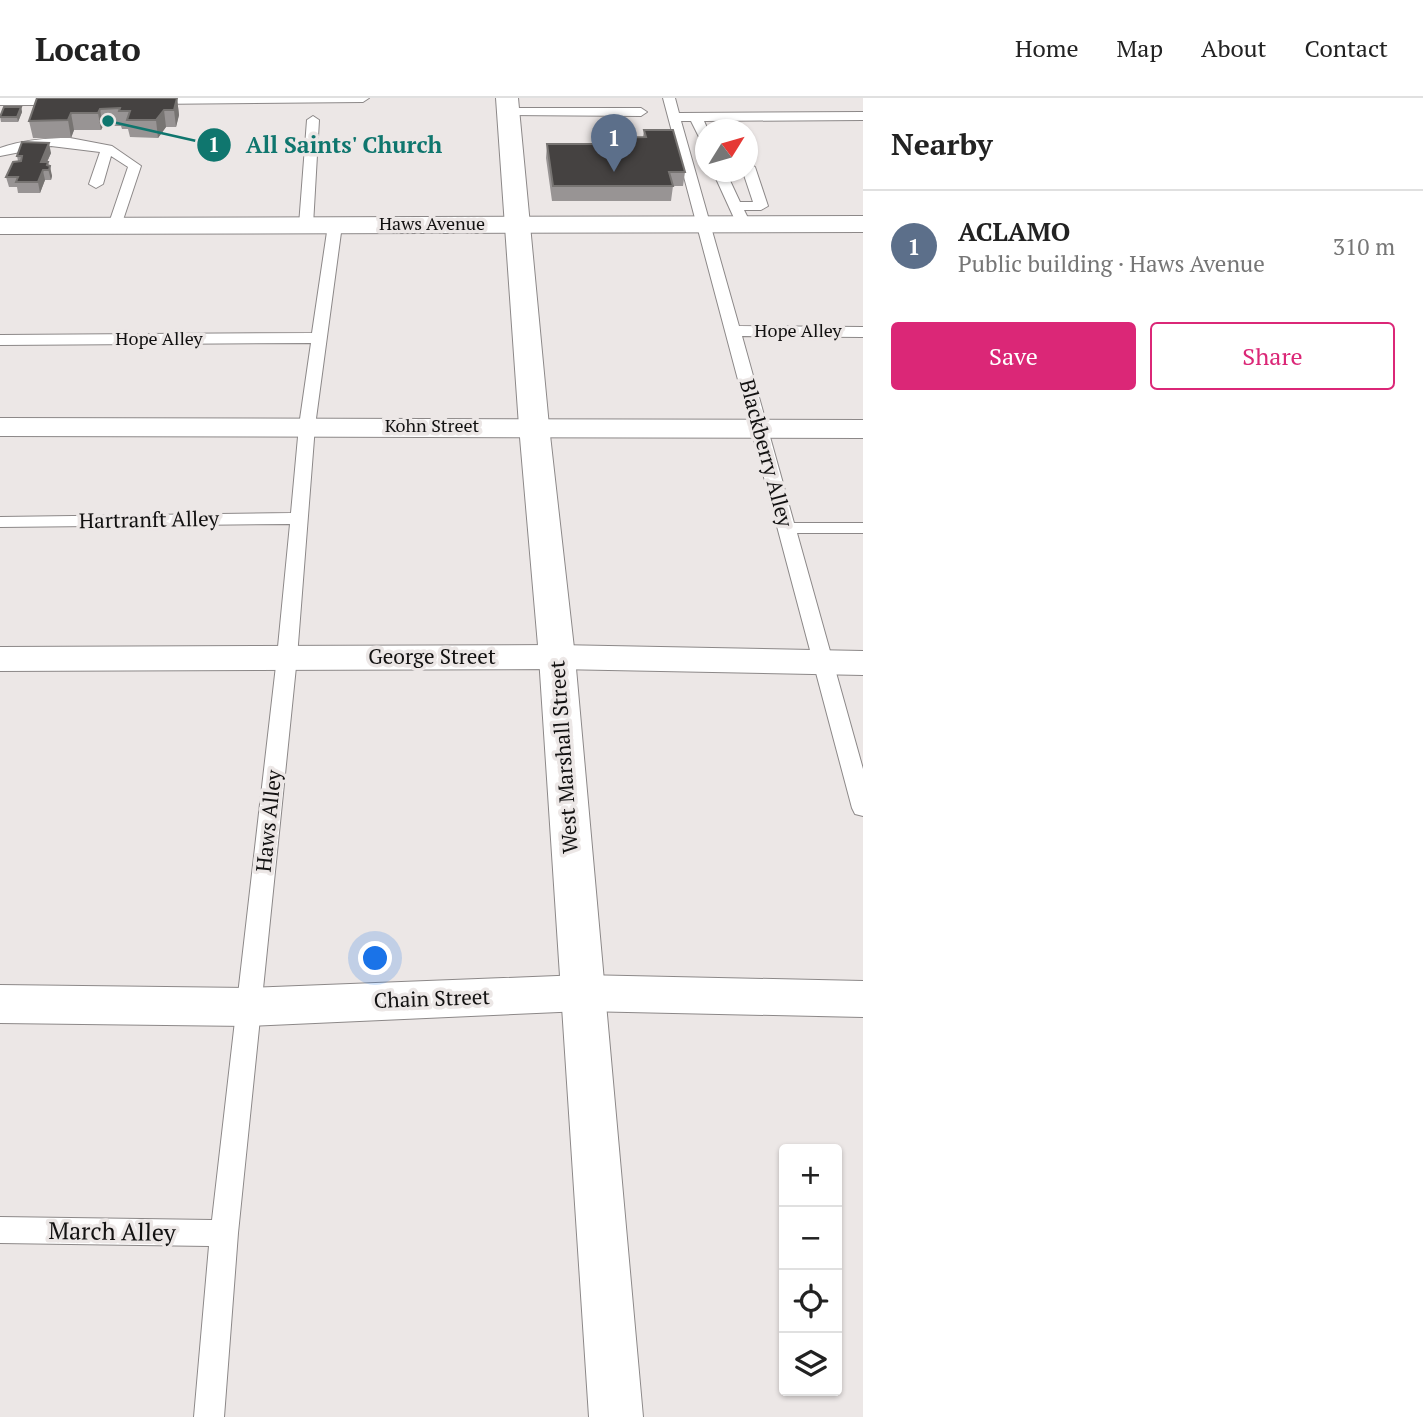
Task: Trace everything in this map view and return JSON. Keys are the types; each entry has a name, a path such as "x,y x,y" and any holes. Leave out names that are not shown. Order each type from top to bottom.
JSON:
{"street":[{"name":"West Marshall Street","path":"508,105 534,426 557,657 616,1417"},
{"name":"Haws Avenue","path":"0,226 703,223 739,215 863,224"},
{"name":"Kohn Street","path":"0,427 534,426 863,429"},
{"name":"George Street","path":"0,659 557,657 863,663"},
{"name":"Chain Street","path":"0,1004 248,1007 582,993 863,999"}],"lane":[{"name":"Blackberry Alley","path":"669,98 863,808"},
{"path":"140,100 363,99"},
{"path":"0,101 84,101"},
{"path":"508,105 641,112"},
{"path":"758,122 863,116"},
{"path":"674,117 708,119"},
{"path":"306,225 313,120"},
{"path":"0,152 12,147 52,142 107,149 124,156 135,166 115,226"},
{"path":"96,184 107,149"},
{"path":"724,182 739,215 761,206 752,182"},
{"name":"Haws Alley","path":"209,1417 223,1233 287,657 307,426 335,225"},
{"name":"Hope Alley","path":"732,331 863,332"},
{"name":"Hope Alley","path":"0,340 318,338"},
{"name":"Hartranft Alley","path":"0,522 299,518"},
{"path":"786,528 863,528"},
{"name":"March Alley","path":"0,1230 223,1233"}],"building":[{"path":"37,98 177,98 174,110 164,110 156,120 127,120 130,111 119,111 120,108 100,109 98,113 71,113 68,120 29,121"},
{"path":"4,107 21,107 17,117 0,117"},
{"path":"644,130 673,130 685,172 669,172 673,186 553,186 547,144 604,144 603,138 646,137"},
{"path":"22,142 49,143 41,162 48,162 49,170 43,170 38,182 16,182 18,177 6,177 13,162 21,161 22,156 17,156"}],"place":[{"name":"All Saints' Church","path":"108,121"},
{"name":"ACLAMO","path":"614,172"}]}
